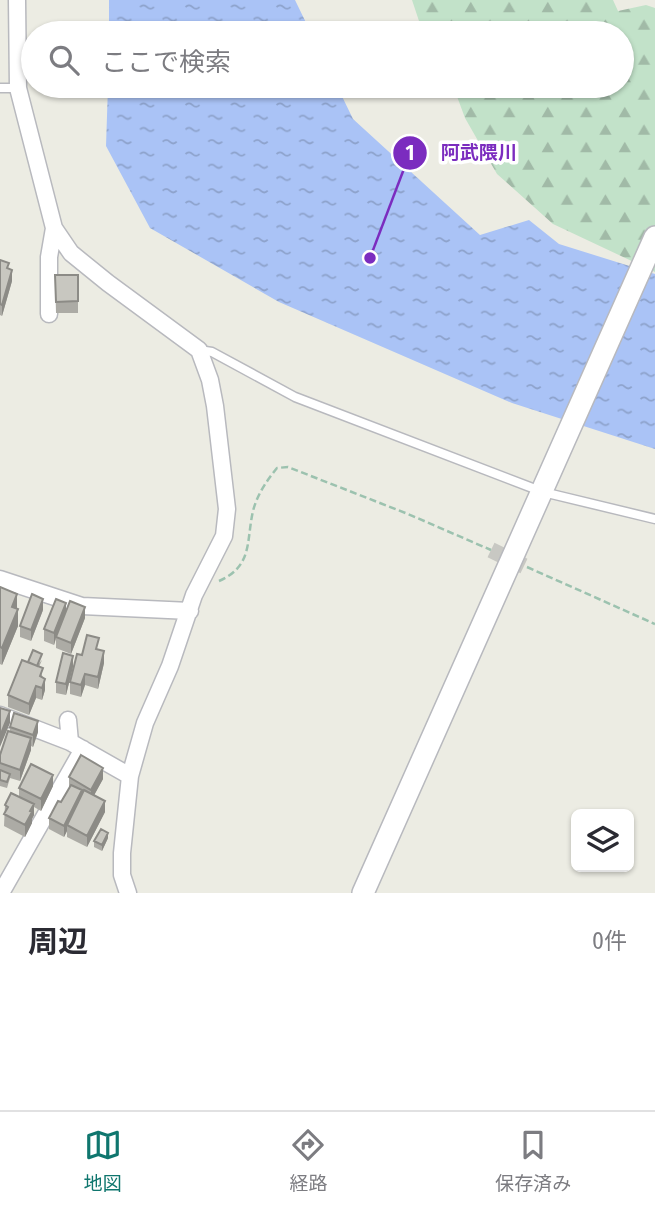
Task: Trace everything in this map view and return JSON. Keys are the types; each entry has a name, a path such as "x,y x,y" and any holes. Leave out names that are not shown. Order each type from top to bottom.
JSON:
{"street":[{"path":"17,0 18,88 54,228 71,253 199,350 213,393 227,509 224,536 194,594 170,666 145,723 130,776 122,864 122,875 128,893"},
{"path":"49,314 49,257 54,228"},
{"path":"363,893 655,237"},
{"path":"0,579 82,606 190,611"},
{"path":"0,715 77,746 130,776"},
{"path":"2,886 77,746 68,720"}],"lane":[{"path":"0,88 18,88"},
{"path":"199,350 212,352 295,397 543,492 655,519"}],"path":[{"path":"194,594 231,576 243,563 250,542 253,509 267,480 277,468 288,467 492,550"},
{"path":"524,566 655,624"}],"green space":[{"path":"412,0 613,0 618,11 646,5 655,8 655,272 553,224 497,174 465,118 458,98 634,98 634,21 419,21"}],"water":[{"path":"109,0 295,0 305,21 109,21"},
{"path":"108,98 343,98 353,119 480,235 529,220 559,244 655,274 655,449 512,403 279,302 150,228 106,146"}],"building":[{"path":"0,260 9,263 7,268 12,270 2,305 0,304"},
{"path":"55,275 78,275 78,301 56,302"},
{"path":"0,587 17,594 12,607 18,609 2,648 0,647"},
{"path":"32,594 43,599 31,630 20,626"},
{"path":"56,599 66,603 54,633 44,629"},
{"path":"70,601 85,607 71,643 56,637"},
{"path":"87,635 99,638 96,649 104,651 98,677 85,674 81,685 70,682 77,654 82,655"},
{"path":"33,650 42,654 37,666 28,662"},
{"path":"63,653 73,656 66,684 56,682"},
{"path":"22,660 43,668 40,676 45,679 42,688 36,686 29,704 8,695"},
{"path":"0,708 10,711 0,736"},
{"path":"14,713 38,721 33,735 10,727"},
{"path":"8,731 31,738 20,770 0,763"},
{"path":"81,755 103,768 91,790 69,777"},
{"path":"31,764 53,775 41,799 19,788"},
{"path":"0,770 10,774 7,782 0,780"},
{"path":"71,785 82,790 64,826 49,818"},
{"path":"84,790 105,801 87,836 67,825"},
{"path":"11,793 34,804 25,825 4,814"},
{"path":"101,829 108,833 102,845 94,841"}],"tunnel":[{"path":"491,550 524,566"}],"place":[{"name":"阿武隈川","path":"370,258"}]}
